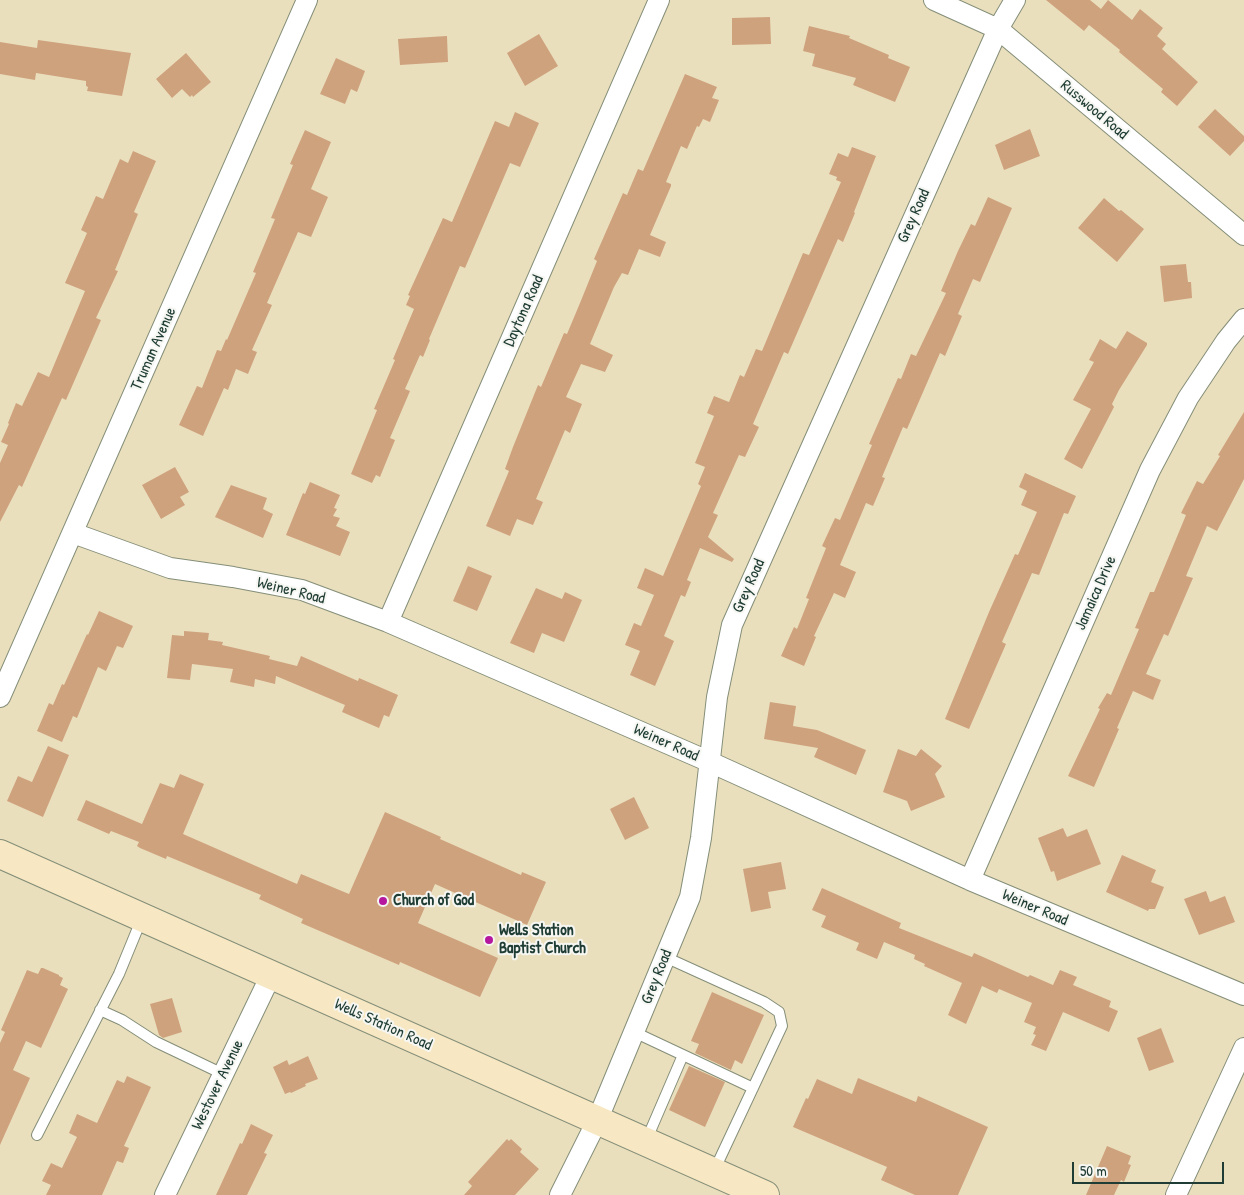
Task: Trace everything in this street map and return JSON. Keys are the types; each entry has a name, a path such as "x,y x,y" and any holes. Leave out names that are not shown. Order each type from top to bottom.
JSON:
{"street":[{"name":"Truman Avenue","path":"0,697 307,0"},
{"name":"Daytona Road","path":"388,622 659,0"},
{"name":"Russwood Road","path":"934,0 998,30 1244,235"},
{"name":"Grey Road","path":"560,1195 597,1121 690,897 701,838 717,697 732,625 998,30 1015,0"},
{"name":"Jamaica Drive","path":"970,880 1150,470 1188,398 1226,341 1244,319"},
{"name":"Weiner Road","path":"73,534 170,568 302,590 388,622 710,762 970,880 1244,996"},
{"name":"Wells Station Road","path":"0,854 765,1195"},
{"name":"Westover Avenue","path":"165,1195 271,974"},
{"path":"1176,1195 1244,1048"}],"lane":[{"path":"36,1136 119,974 142,918"},
{"path":"665,957 764,1002 780,1012 782,1026 714,1172"},
{"path":"100,1010 122,1020 156,1042 223,1074"},
{"path":"634,1032 753,1088"},
{"path":"646,1142 683,1056"}],"building":[{"path":"1046,0 1090,0 1101,9 1108,0 1132,20 1140,9 1163,28 1157,36 1166,44 1162,49 1198,82 1177,106 1161,92 1163,89 1119,52 1120,50 1089,25 1084,31"},
{"path":"770,17 771,44 732,45 732,18"},
{"path":"809,26 850,36 849,38 889,55 888,58 910,67 895,102 853,85 856,78 812,66 815,54 803,51"},
{"path":"539,34 558,66 525,86 507,53"},
{"path":"447,36 448,62 400,65 398,39"},
{"path":"38,40 131,53 122,96 87,91 86,81 36,73 35,80 0,74 0,42 37,48"},
{"path":"186,53 211,82 193,97 192,95 190,97 182,89 172,98 156,79"},
{"path":"336,58 365,71 357,92 351,89 345,104 320,94"},
{"path":"685,74 717,87 712,98 719,100 710,122 703,119 699,127 697,126 687,149 681,146 666,182 671,184 671,186 650,235 666,242 660,257 639,249 628,275 622,273 614,287 590,344 613,355 605,372 581,364 566,397 582,404 570,433 565,430 536,499 543,502 533,525 517,519 510,536 486,526 509,471 505,469 513,447 538,385 541,387 564,333 567,334 597,261 594,259 623,193 627,195 638,169 643,171"},
{"path":"1215,109 1244,136 1244,141 1230,156 1198,127"},
{"path":"515,112 539,123 520,167 510,163 465,268 460,266 423,357 420,355 405,389 410,391 390,438 395,440 380,477 376,475 372,483 351,474 377,410 374,409 395,360 393,359 414,309 406,305 410,296 408,295 443,218 452,222 495,121 509,127"},
{"path":"1030,129 1040,156 1004,170 995,145"},
{"path":"305,130 331,142 311,189 328,197 311,237 298,232 267,303 272,305 252,350 257,352 248,374 236,369 228,390 224,388 203,436 179,425 197,386 202,388 217,350 221,351 227,340 256,273 253,272 275,219 271,218 293,165 290,164"},
{"path":"852,147 876,156 855,213 843,242 838,239 788,354 784,352 753,424 759,427 745,457 739,455 713,513 718,515 708,537 734,559 732,562 700,548 687,580 691,582 685,597 681,595 664,636 674,641 655,686 630,675 640,651 625,645 634,623 641,626 654,595 637,588 645,568 663,576 701,486 698,484 705,467 695,463 714,416 707,413 714,396 729,402 740,375 744,377 756,349 762,351 803,253 809,255 841,182 836,180 837,177 829,174 838,153 848,157"},
{"path":"133,151 156,161 134,212 138,214 115,270 118,271 96,318 101,320 66,400 62,398 22,487 19,485 0,522 0,463 8,445 1,442 16,403 22,406 38,372 49,377 85,291 65,283 87,233 81,230 96,196 103,199 120,159 128,163"},
{"path":"988,197 1012,208 980,282 973,279 958,314 962,316 945,356 940,353 907,429 903,427 882,477 885,478 873,506 866,503 840,565 856,572 845,598 834,593 814,636 816,637 804,666 781,656 794,627 797,629 809,599 806,598 826,548 822,546 835,518 840,520 872,445 869,444 898,378 901,379 911,354 916,356 946,293 941,291 958,251 971,224 975,226"},
{"path":"1104,198 1144,229 1117,262 1078,228"},
{"path":"1186,264 1188,282 1191,282 1192,298 1164,302 1160,266"},
{"path":"1127,331 1147,343 1147,345 1119,390 1112,404 1114,407 1082,469 1064,459 1091,409 1073,400 1094,362 1089,360 1100,339 1116,349"},
{"path":"1244,412 1244,479 1217,531 1207,526 1186,576 1193,578 1168,636 1164,634 1146,674 1161,680 1153,700 1133,691 1094,787 1068,776 1100,709 1098,708 1107,693 1111,695 1139,629 1135,628 1150,592 1154,592 1186,515 1181,513 1197,481 1203,484"},
{"path":"175,467 189,492 180,497 185,505 161,519 142,485"},
{"path":"1025,473 1076,496 1068,514 1064,513 1039,575 1032,573 1002,642 1006,644 969,729 945,719 989,612 1015,554 1018,555 1037,512 1021,505 1027,491 1019,487"},
{"path":"310,482 340,495 334,508 337,509 333,516 340,518 336,526 350,532 340,556 286,535 303,493 305,494"},
{"path":"231,485 267,498 263,509 273,514 263,538 215,517"},
{"path":"468,566 492,576 477,611 453,601"},
{"path":"536,588 562,599 565,592 582,600 564,642 542,633 534,653 510,643"},
{"path":"99,611 133,626 123,648 117,646 106,671 98,667 77,718 73,716 62,742 37,731 49,703 53,705 62,684 64,685"},
{"path":"184,631 209,633 208,640 223,642 222,645 270,656 269,659 297,666 301,656 358,681 359,678 398,695 389,717 384,715 379,728 342,712 345,705 276,676 275,684 255,679 254,687 230,682 233,669 192,664 190,680 167,678 172,635 184,636"},
{"path":"770,702 796,706 793,726 817,730 866,750 856,775 814,757 818,748 764,739"},
{"path":"48,746 69,755 43,817 7,801 18,776 32,782"},
{"path":"898,749 916,756 921,749 942,766 935,774 945,797 911,811 907,801 883,792"},
{"path":"180,774 204,784 183,834 297,884 301,874 349,894 385,812 521,875 522,872 546,882 527,925 435,884 418,923 498,958 480,997 400,962 399,965 301,923 303,919 259,899 261,895 167,856 166,859 140,848 137,846 139,842 111,831 109,834 77,820 86,800 142,824 160,783 174,788"},
{"path":"634,797 649,828 625,840 610,809"},
{"path":"1063,828 1067,837 1087,829 1101,864 1057,881 1054,871 1051,872 1038,838"},
{"path":"1122,855 1156,870 1151,882 1164,887 1155,909 1149,909 1148,911 1106,892"},
{"path":"781,862 786,889 768,892 771,908 751,912 743,869"},
{"path":"822,888 901,923 899,928 972,957 974,953 1028,977 1030,975 1053,985 1060,970 1077,977 1073,985 1111,1001 1109,1007 1118,1011 1109,1032 1063,1012 1046,1051 1031,1045 1036,1035 1033,1034 1036,1027 1024,1022 1032,1003 999,989 997,993 982,986 966,1024 948,1015 962,983 924,966 925,964 914,959 915,955 884,942 877,959 856,950 859,943 821,927 826,916 812,910"},
{"path":"1206,891 1210,902 1225,896 1235,922 1199,935 1184,899"},
{"path":"41,968 63,978 60,985 68,989 41,1048 26,1041 13,1070 30,1078 0,1145 0,1043 5,1032 1,1030 27,970 38,974"},
{"path":"712,992 764,1015 742,1064 735,1060 731,1070 695,1053 699,1044 691,1041"},
{"path":"172,998 182,1032 163,1038 159,1035 150,1004"},
{"path":"1161,1028 1174,1062 1149,1071 1137,1038"},
{"path":"308,1056 318,1079 305,1084 306,1086 291,1093 285,1094 273,1067 287,1060 289,1065"},
{"path":"689,1066 725,1082 705,1127 669,1110"},
{"path":"127,1076 151,1087 124,1146 129,1148 123,1163 117,1161 102,1195 46,1195 51,1185 42,1181 51,1163 62,1168 77,1137 69,1133 77,1114 97,1123 117,1080 124,1083"},
{"path":"858,1078 916,1102 918,1096 988,1127 958,1195 915,1195 881,1180 887,1167 793,1127 817,1079 852,1094"},
{"path":"251,1124 273,1135 264,1153 267,1154 247,1195 216,1195 240,1143 242,1144"},
{"path":"507,1139 509,1141 511,1139 522,1149 520,1152 539,1169 515,1195 464,1195 472,1186 468,1182"},
{"path":"1107,1146 1131,1156 1128,1164 1131,1165 1124,1182 1121,1180 1114,1195 1086,1195"}],"place":[{"name":"Church of God","path":"383,901"},
{"name":"Wells Station Baptist Church","path":"489,940"}]}
